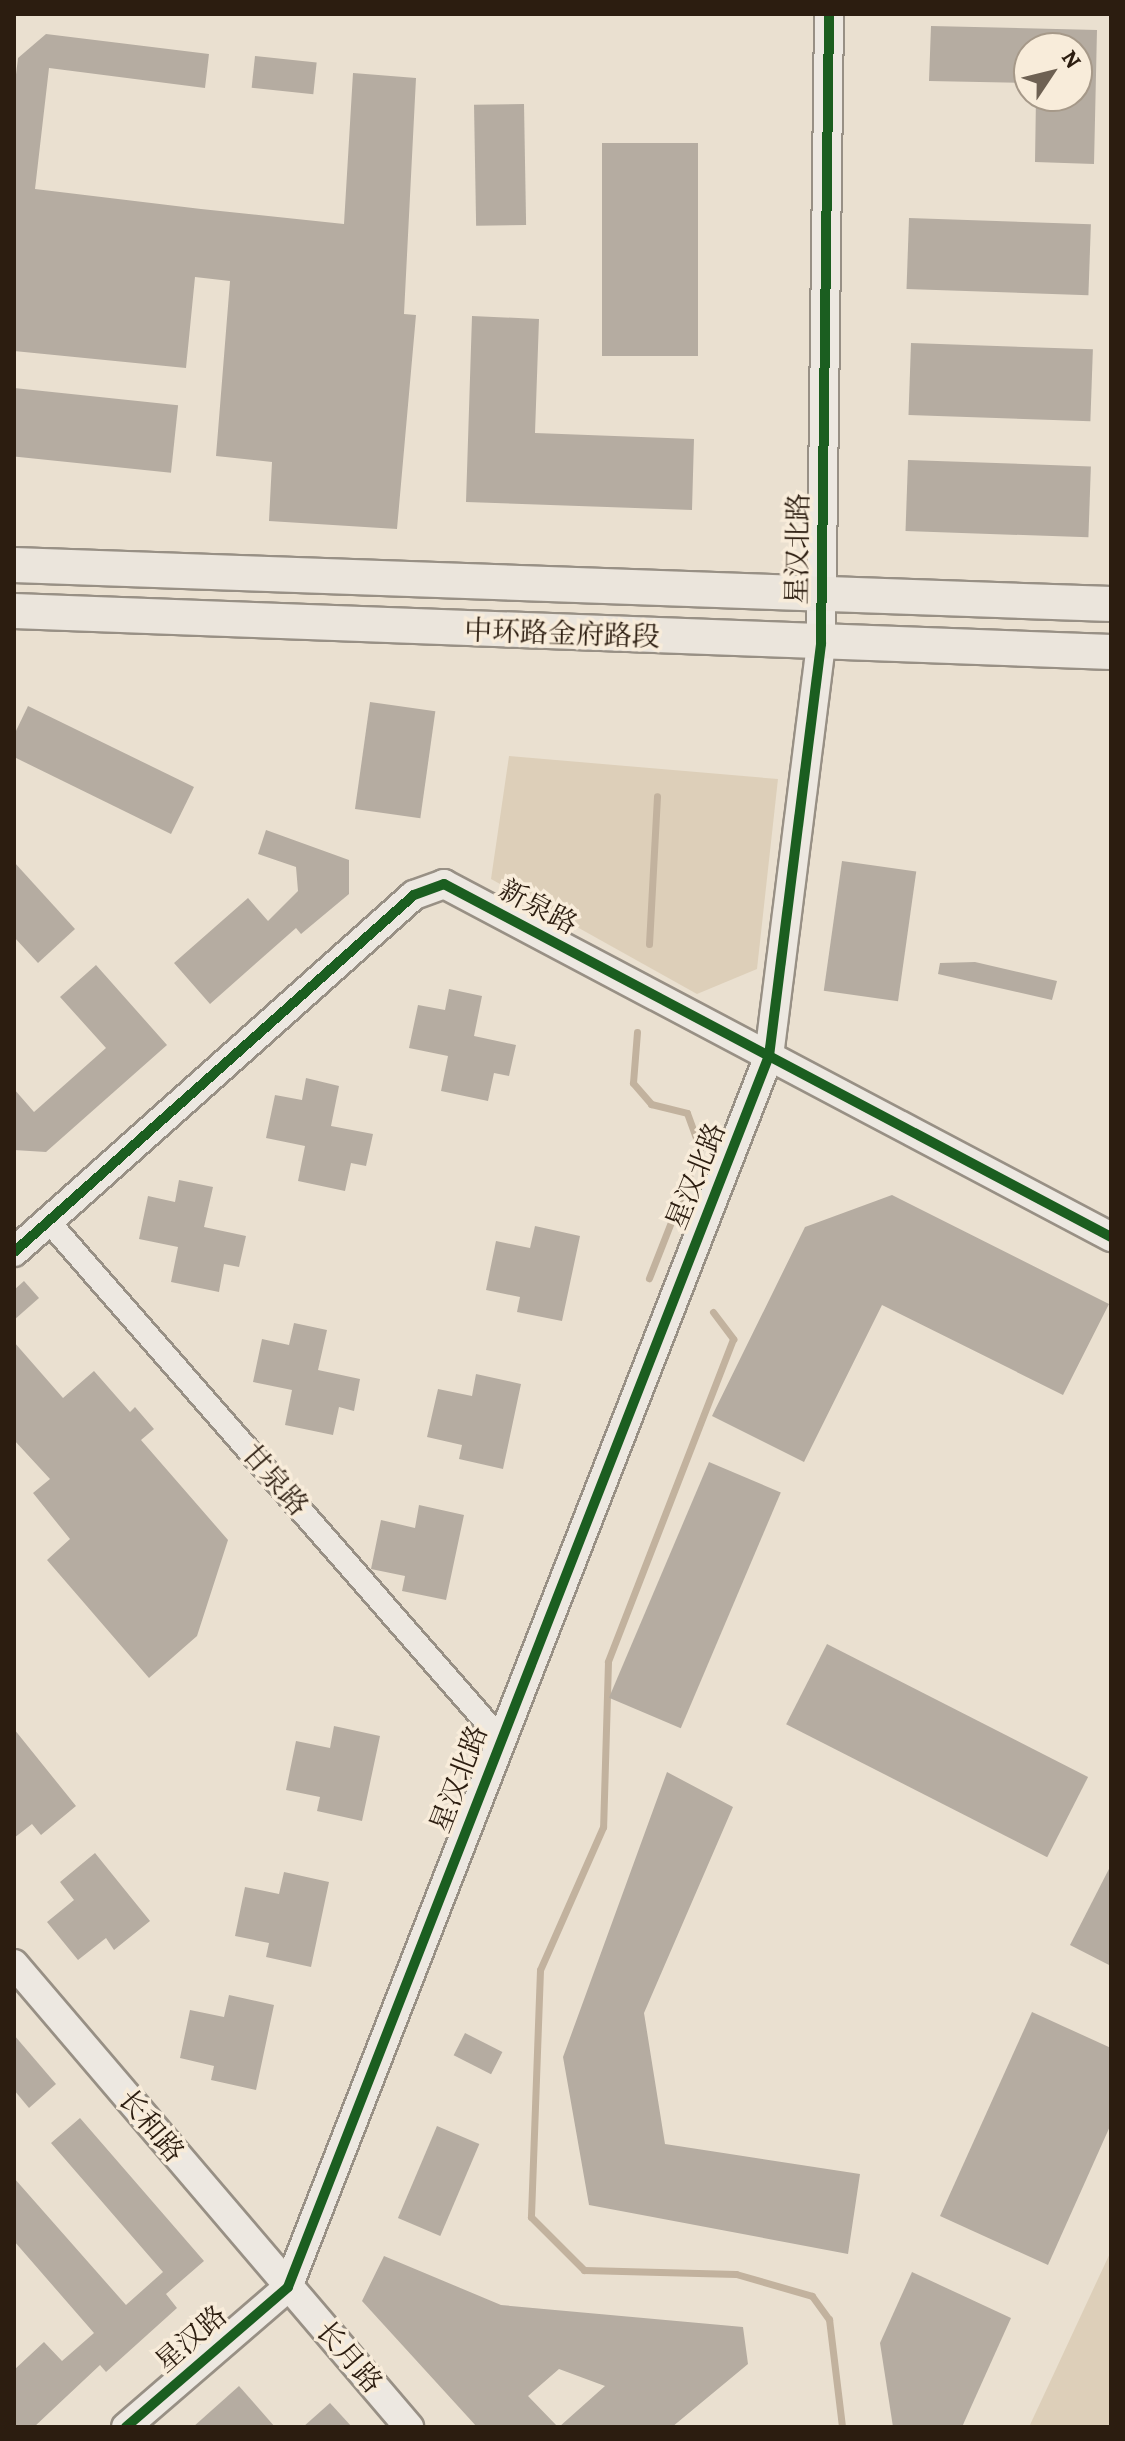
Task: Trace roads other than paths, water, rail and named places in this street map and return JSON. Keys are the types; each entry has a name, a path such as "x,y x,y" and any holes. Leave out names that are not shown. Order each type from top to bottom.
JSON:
{"main road":[{"name":"中环路金府路段","path":"14,565 1111,604"},
{"name":"中环路金府路段","path":"14,611 821,644 1111,652"}],"street":[{"name":"星汉北路","path":"288,2287 769,1056 821,644 829,14"},
{"name":"新泉路","path":"14,1252 414,895 444,884 1111,1237"},
{"name":"甘泉路","path":"49,1222 500,1738"},
{"name":"长和路","path":"14,1964 288,2287"},
{"name":"星汉路","path":"126,2427 288,2287"},
{"name":"长月路","path":"288,2287 409,2427"}],"waterway":[{"path":"649,944 657,796"},
{"path":"637,1032 633,1083 651,1104 687,1113 700,1148 649,1278"},
{"path":"713,1312 733,1339 608,1662 603,1827 540,1970 531,2217 584,2270 736,2274 812,2296 829,2319 842,2427"}]}
